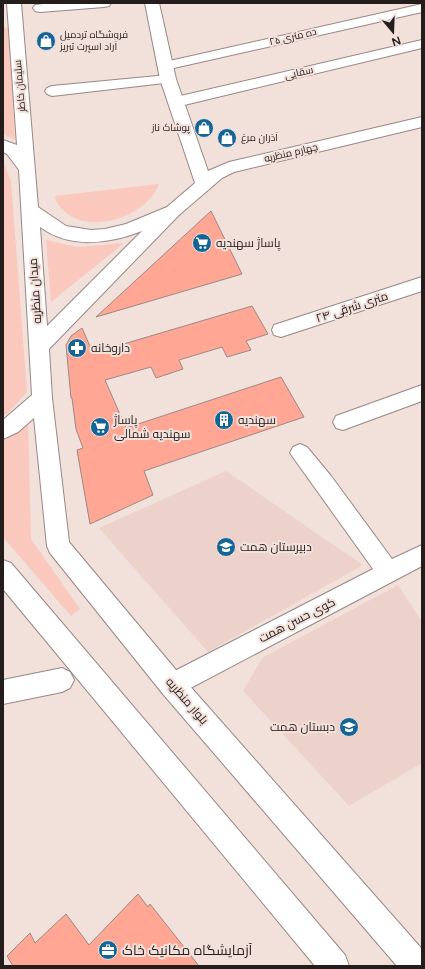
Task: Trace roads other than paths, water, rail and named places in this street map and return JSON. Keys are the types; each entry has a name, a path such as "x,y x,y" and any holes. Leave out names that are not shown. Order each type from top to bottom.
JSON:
{"main road":[{"name":"سلیمان خاطر","path":"14,3 27,170"},
{"path":"152,3 166,72 204,184"},
{"name":"چهارم منظریه","path":"173,211 216,174 229,168 422,122"},
{"path":"3,145 13,150 27,170"},
{"name":"ميدان منظریه","path":"27,170 42,398"},
{"path":"30,210 60,230 92,237 126,232 173,211"},
{"path":"39,346 173,211"},
{"path":"3,430 11,426 42,398"},
{"name":"بلوار منظریه","path":"42,398 58,546 172,684 417,966"},
{"path":"3,571 334,966"}],"street":[{"path":"40,8 104,3"},
{"name":"ده متری ۲۵","path":"52,91 166,72 422,8"},
{"name":"سقایی","path":"176,102 422,44"},
{"name":"۲۴ متری شرقی","path":"281,330 422,284"},
{"path":"343,422 422,393"},
{"path":"300,453 324,482 389,573"},
{"name":"کوی حسن همت","path":"172,684 422,556"},
{"path":"3,692 62,680"}],"place":[{"name":"فروشگاه تردمیل آراد اسپرت تبریز","path":"46,41"},
{"name":"پوشاک ناز","path":"204,128"},
{"name":"آذران مرغ","path":"227,138"},
{"name":"پاساژ سهندیه","path":"202,243"},
{"name":"داروخانه","path":"77,348"},
{"name":"سهندیه","path":"224,420"},
{"name":"پاساژ سهندیه شمالی","path":"100,427"},
{"name":"دبیرستان همت","path":"226,547"},
{"name":"دبستان همت","path":"349,727"},
{"name":"آزمایشگاه مکانیک خاک","path":"108,950"}]}
